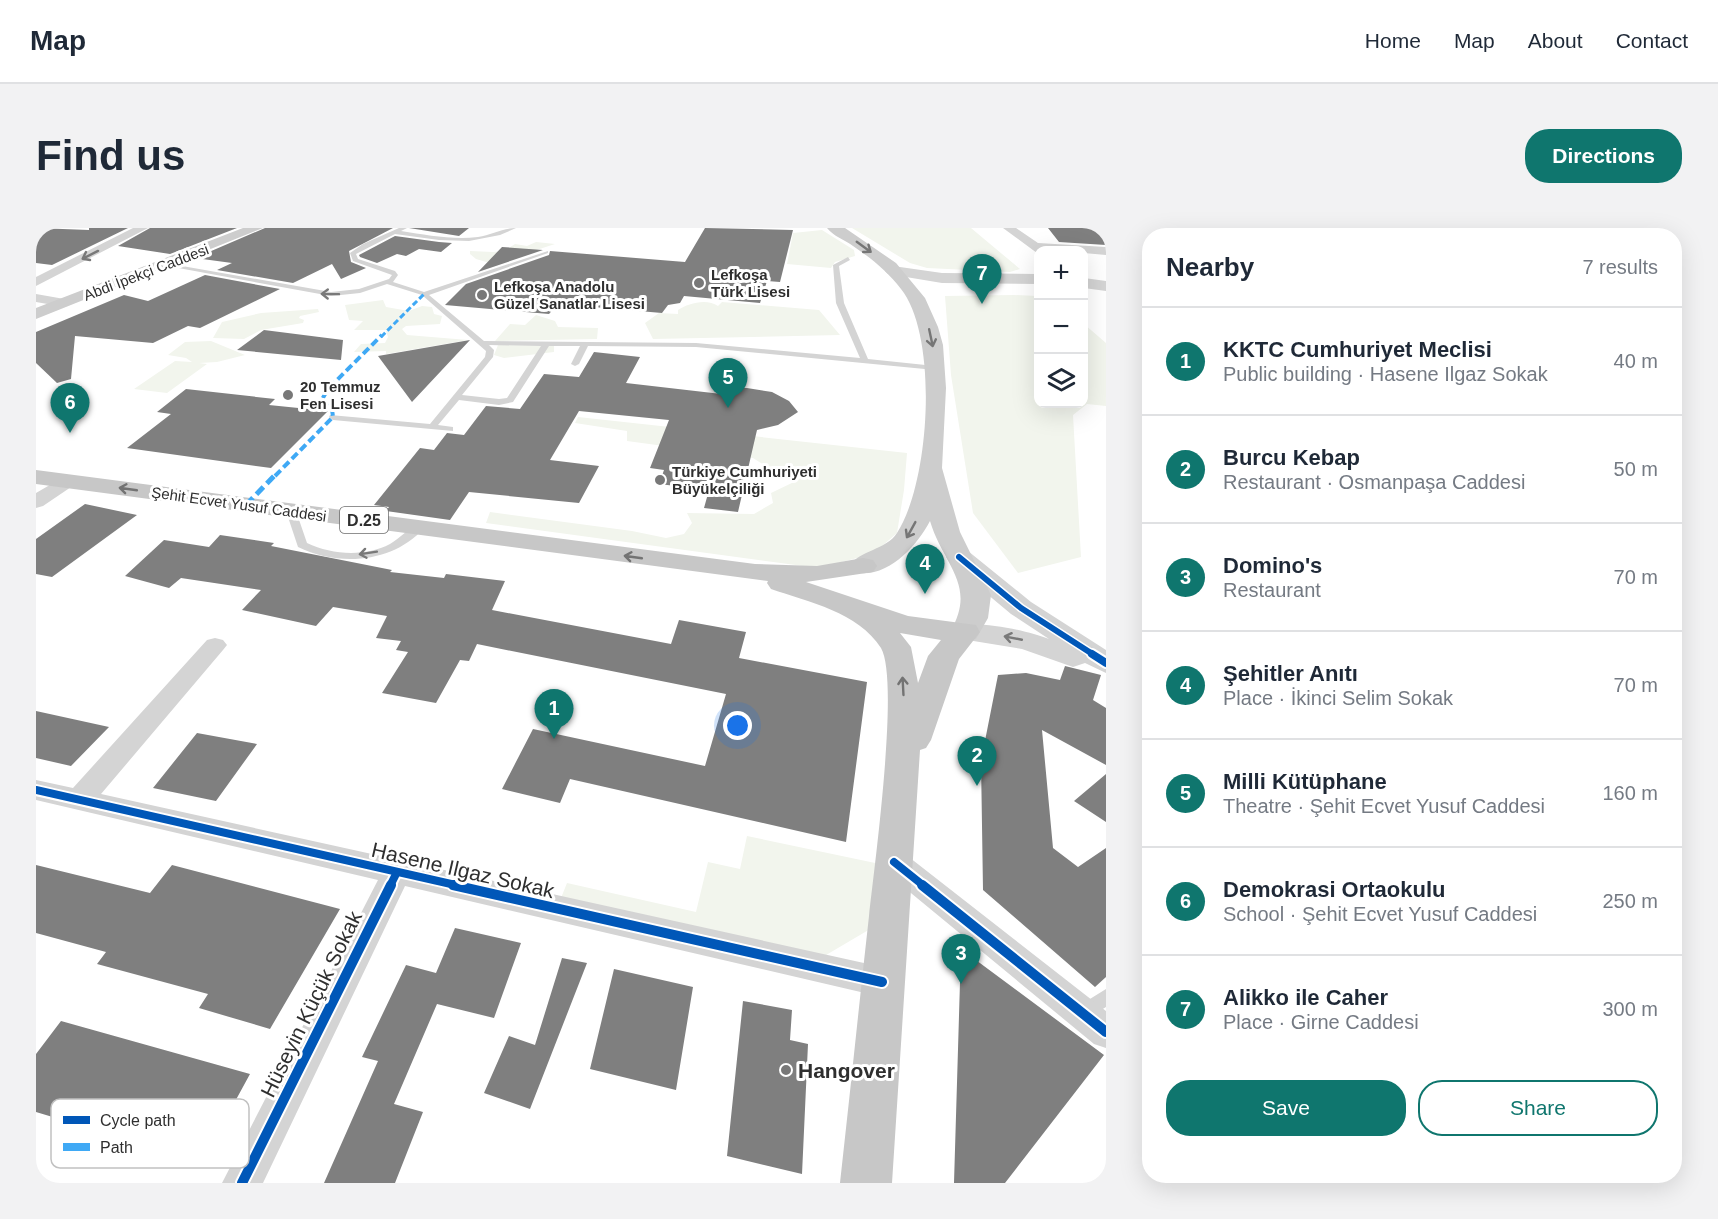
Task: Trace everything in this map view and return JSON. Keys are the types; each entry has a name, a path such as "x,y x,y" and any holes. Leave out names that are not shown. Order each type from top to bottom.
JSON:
{"main road":[{"name":"Abdi İpekçi Caddesi","path":"36,314 256,228"},
{"name":"D.25","path":"834,228 863,246 893,271 907,286 920,306 929,328 935,368 931,454"},
{"path":"901,786 937,672 944,656 976,615 978,599 951,543 941,515 931,454"},
{"name":"Şehit Ecvet Yusuf Caddesi","path":"36,477 691,565 799,575 831,573 863,566 890,554 910,534 921,505 931,454"},
{"name":"Şehit Ecvet Yusuf Caddesi","path":"691,565 788,585 850,607"},
{"path":"850,607 902,624 932,630 965,632"},
{"path":"850,607 877,626 896,647 900,659 904,698 901,786 866,1183"}],"street":[{"path":"36,282 142,228"},
{"path":"1009,228 1035,246"},
{"path":"1070,246 1077,243 1078,233"},
{"path":"1043,235 1062,246"},
{"path":"1088,249 1106,250"},
{"path":"893,271 932,277 1034,279"},
{"path":"1088,284 1106,286"},
{"path":"920,306 924,297 944,291 1034,292"},
{"path":"1088,295 1106,297"},
{"path":"36,298 65,303"},
{"path":"36,502 67,481"},
{"path":"959,557 1021,608 1106,663"},
{"path":"965,632 1011,637 1042,645 1106,675"},
{"path":"79,800 215,645"},
{"name":"Hasene Ilgaz Sokak","path":"36,790 396,874 882,982"},
{"path":"894,862 1098,1014"},
{"name":"Hüseyin Küçük Sokak","path":"243,1183 396,874"}],"lane":[{"path":"165,265 331,294 360,291 394,278 393,272 352,257 361,247 404,228"},
{"path":"393,232 474,241 493,237 513,228"},
{"path":"423,294 546,252"},
{"path":"848,259 836,265 840,303 865,361"},
{"path":"387,282 423,294 490,350 489,357 432,428"},
{"path":"480,343 696,345 935,368"},
{"path":"456,397 499,402 510,400 547,343"},
{"path":"574,364 585,343"},
{"path":"333,417 450,429"},
{"path":"291,511 302,545 316,553 344,556 390,549 419,528"}],"shaded area":[{"path":"852,228 971,228 1020,269 1010,272 927,268 910,263"},
{"path":"822,230 854,250 855,256 835,262 831,268 787,264 793,233"},
{"path":"536,242 555,244 493,264 476,259 470,254 470,251 504,251 515,244 527,246"},
{"path":"945,296 1034,296 1034,408 1082,408 1073,415 1081,557 1018,573 973,513 951,375"},
{"path":"383,300 386,307 409,311 422,306 432,307 434,314 442,316 440,324 406,326 402,329 407,335 468,340 386,354 386,351 354,352 361,344 385,343 388,337 386,331 389,330 354,330 363,321 349,320 345,305"},
{"path":"709,302 718,306 722,302 819,310 840,335 653,339 645,323 659,313 678,314 678,310 687,305"},
{"path":"318,309 319,312 300,316 299,318 304,320 303,323 261,330 244,339 213,338 222,322 261,313"},
{"path":"536,315 555,321 558,327 598,328 597,339 495,341 510,324 525,325"},
{"path":"1088,327 1106,343 1106,406 1088,404"},
{"path":"211,341 245,355 217,362 199,363 207,364 167,393 134,389 175,361 192,362 186,358 168,355 185,342"},
{"path":"498,345 554,345 554,352 504,358 494,355"},
{"path":"578,417 907,453 897,533 873,554 818,568 486,523 490,512 632,531 666,538 684,534 692,523 687,513 754,514 773,503 771,493 796,481 784,470 770,469 753,458 627,441 627,431 575,423"},
{"path":"747,836 880,864 877,925 821,958 561,898 567,883 696,912 708,862 740,869"}],"building":[{"path":"36,228 89,230 89,228 128,228 52,265 36,263"},
{"path":"150,228 237,228 170,254 118,246"},
{"path":"265,228 393,228 349,251 351,262 366,268 341,279 332,264 293,283 217,270 232,263 195,258"},
{"path":"409,228 469,228 459,236"},
{"path":"705,228 793,230 780,282 767,281 760,303 684,296 680,303 668,305 662,313 558,304 549,314 445,305 466,284 549,255 550,251 685,262"},
{"path":"1048,228 1106,228 1106,245 1059,242"},
{"path":"395,236 452,243 441,252 419,249 406,256 397,254 377,263 360,257 359,255"},
{"path":"502,247 543,250 478,272"},
{"path":"205,275 280,289 200,328 188,326 153,343 75,336 71,379 57,383 36,363 36,332 124,295 148,301"},
{"path":"264,330 343,340 341,360 237,350"},
{"path":"470,340 412,402 378,356"},
{"path":"594,352 640,357 626,383 730,395 732,388 747,388 772,392 789,401 798,412 778,425 757,430 738,512 704,508 709,490 659,484 664,470 650,468 669,420 579,411 550,460 599,466 579,503 469,492 450,520 386,511 389,507 374,505 420,448 434,450 447,433 464,435 486,406 520,409 544,374 579,377"},
{"path":"186,389 275,399 269,405 328,411 271,468 127,448 171,414 157,412"},
{"path":"85,504 137,515 52,577 36,574 36,539"},
{"path":"220,535 274,543 271,546 392,570 390,572 444,578 446,574 505,581 492,610 671,644 679,620 746,632 739,658 867,682 846,842 570,779 560,803 502,789 533,729 705,766 726,694 477,644 469,661 460,660 436,703 382,693 408,652 396,650 401,641 376,638 387,616 333,607 316,626 242,610 261,590 181,578 169,588 125,576 164,540 209,547"},
{"path":"1065,666 1101,675 1093,700 1106,708 1106,765 1042,730 1053,848 1078,867 1106,848 1106,977 1095,987 983,890 981,761 998,675 1026,673 1060,680"},
{"path":"36,711 109,727 71,766 36,758"},
{"path":"197,733 257,744 216,801 153,788"},
{"path":"1106,774 1106,822 1074,801"},
{"path":"36,865 150,893 172,865 340,909 270,1029 199,1008 208,994 97,964 106,952 36,933"},
{"path":"455,928 521,943 494,1018 437,1004 394,1104 423,1112 395,1183 324,1183 378,1061 362,1057 406,965 436,973"},
{"path":"961,949 1104,1055 1005,1183 954,1183"},
{"path":"562,958 587,963 530,1109 484,1093 509,1036 535,1045"},
{"path":"614,969 693,987 676,1090 590,1069"},
{"path":"743,1001 792,1010 790,1040 808,1044 802,1174 727,1156"},
{"path":"61,1021 250,1074 236,1099 51,1099 51,1117 36,1112 36,1054"}],"marked path":[{"path":"246,505 333,417 332,409 321,401 328,389 424,294"}],"cycle path":[{"path":"959,557 1021,608 1106,663"},
{"path":"36,790 882,982"},
{"path":"894,862 1106,1032"},
{"path":"242,1183 396,874"}],"place":[{"name":"Lefkoşa Türk Lisesi","path":"699,283"},
{"name":"Lefkoşa Anadolu Güzel Sanatlar Lisesi","path":"482,295"},
{"name":"Alikko ile Caher","path":"982,304"},
{"name":"20 Temmuz Fen Lisesi","path":"288,395"},
{"name":"Milli Kütüphane","path":"728,408"},
{"name":"Demokrasi Ortaokulu","path":"70,433"},
{"name":"Türkiye Cumhuriyeti Büyükelçiliği","path":"660,480"},
{"name":"Şehitler Anıtı","path":"925,594"},
{"name":"KKTC Cumhuriyet Meclisi","path":"554,739"},
{"name":"Burcu Kebap","path":"977,786"},
{"name":"Domino's","path":"961,984"},
{"name":"Hangover","path":"786,1070"}]}
